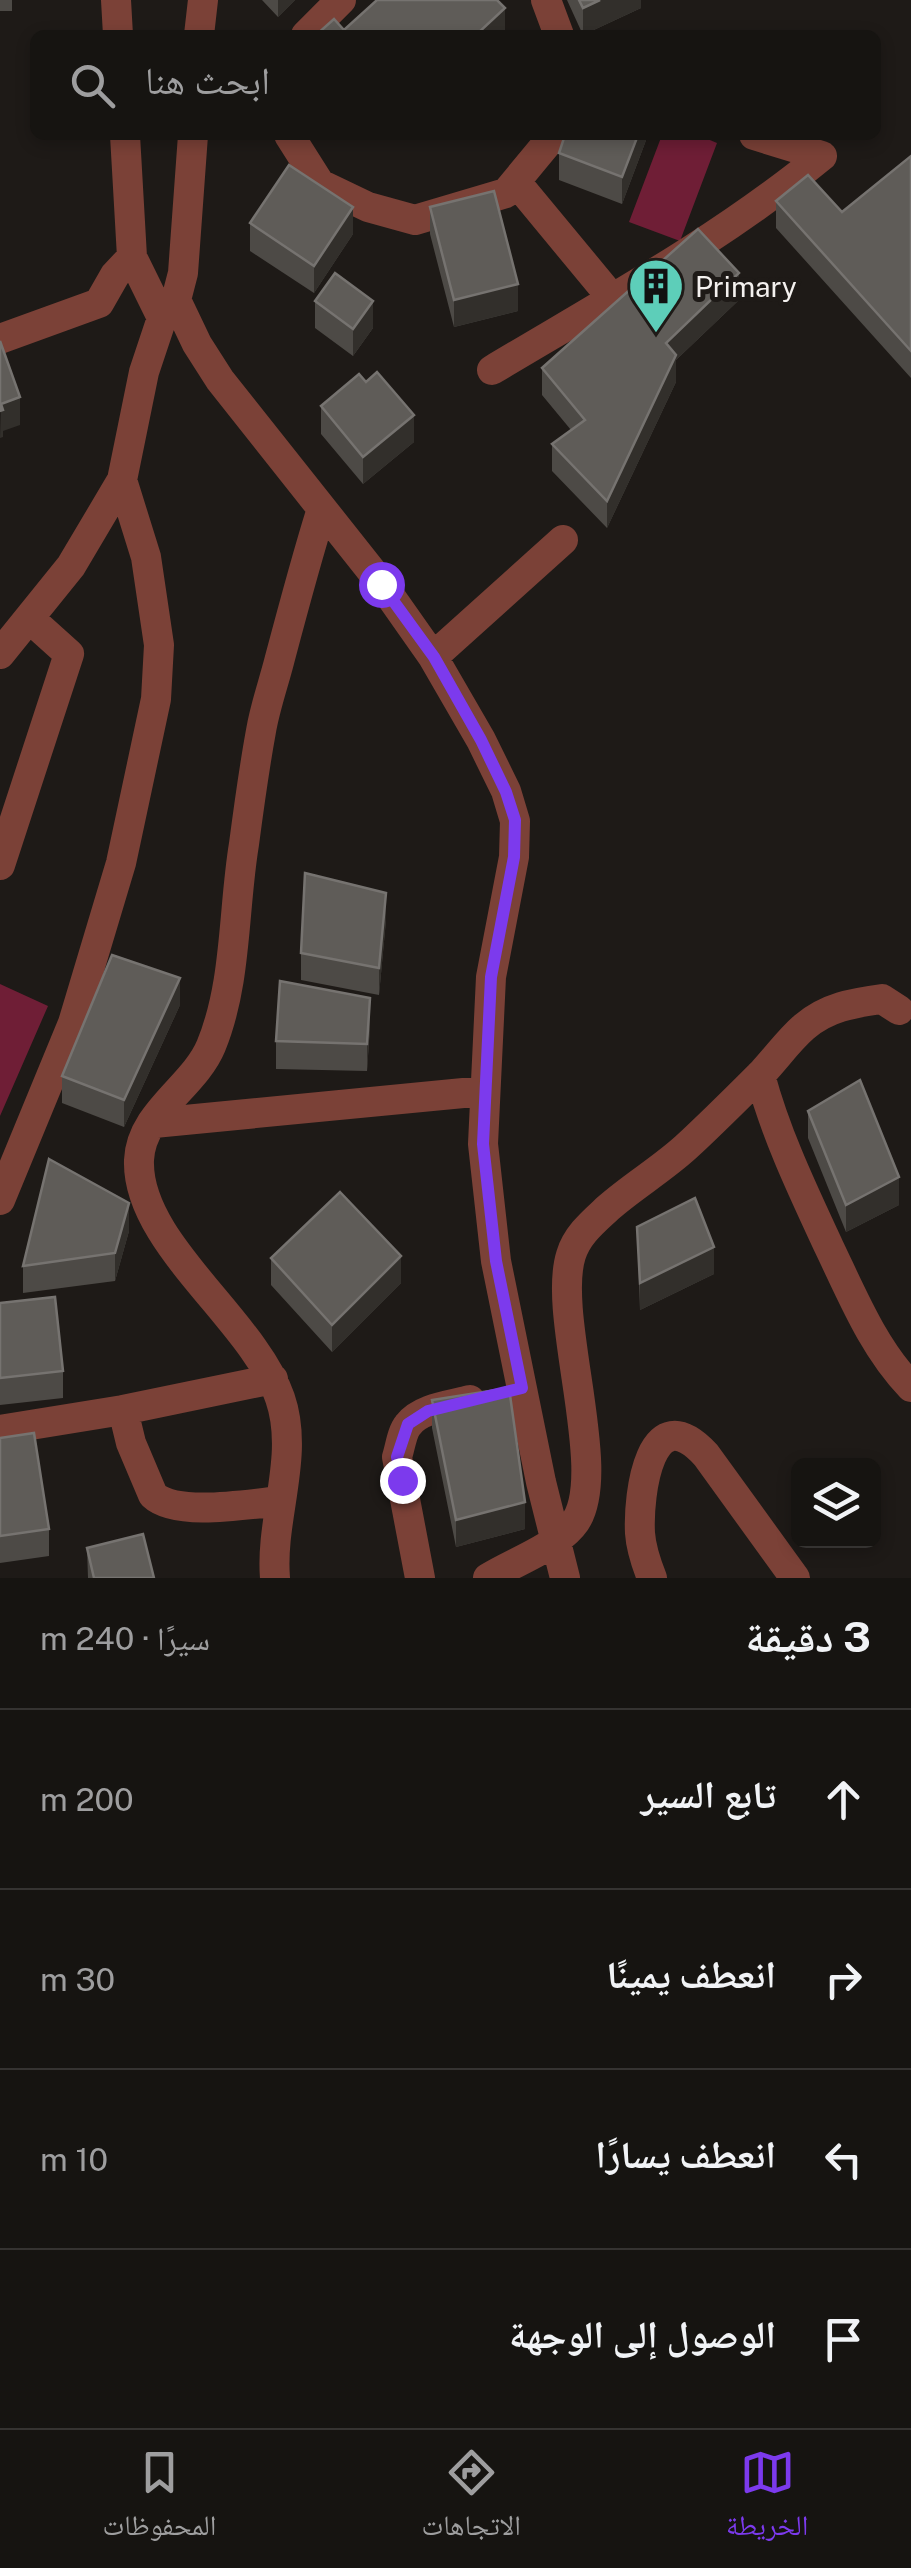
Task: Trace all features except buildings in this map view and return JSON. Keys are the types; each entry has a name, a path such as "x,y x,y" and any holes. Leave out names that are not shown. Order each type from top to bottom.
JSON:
{"street":[{"path":"116,0 118,30"},
{"path":"200,30 203,0"},
{"path":"311,30 342,0"},
{"path":"546,0 557,30"},
{"path":"125,140 132,257 220,380 434,657 481,740 515,820 514,857 491,977 484,1091 487,1195 496,1261 564,1578"},
{"path":"0,654 71,566 122,480 144,372 185,256 193,140"},
{"path":"292,140 320,184 368,207 415,220 506,193 550,140"},
{"path":"492,370 783,188 822,156 770,140"},
{"path":"516,182 612,298"},
{"path":"0,339 99,303 132,257"},
{"path":"0,1200 73,1023 122,863 156,699 160,645 146,557 122,480"},
{"path":"276,1578 273,1552 288,1431 273,1379 226,1312 175,1251 143,1189 139,1158 160,1111 201,1065 212,1046 222,1009 261,728 321,512"},
{"path":"434,657 564,540"},
{"path":"0,864 68,654 29,618"},
{"path":"488,1578 555,1540 576,1522 586,1482 586,1456 566,1286 570,1257 578,1237 686,1147 803,1027 830,1009 882,999 899,1010"},
{"path":"760,1075 770,1112 806,1198 866,1328 911,1387"},
{"path":"154,1123 484,1091"},
{"path":"0,1430 273,1379"},
{"path":"420,1578 397,1457 408,1424 428,1411 522,1388"},
{"path":"122,1410 131,1443 159,1501 174,1506 280,1501"},
{"path":"652,1578 640,1533 643,1483 651,1452 662,1440 670,1438 688,1440 706,1455 795,1578"}],"shaded area":[{"path":"660,140 717,143 680,241 629,222"},
{"path":"0,984 48,1006 0,1116"}],"place":[{"name":"Primary","path":"656,335"}],"route":[{"path":"381,584 434,657 481,740 515,820 514,857 491,977 483,1144 496,1261 522,1388 428,1411 408,1424 397,1457 402,1480"}]}
